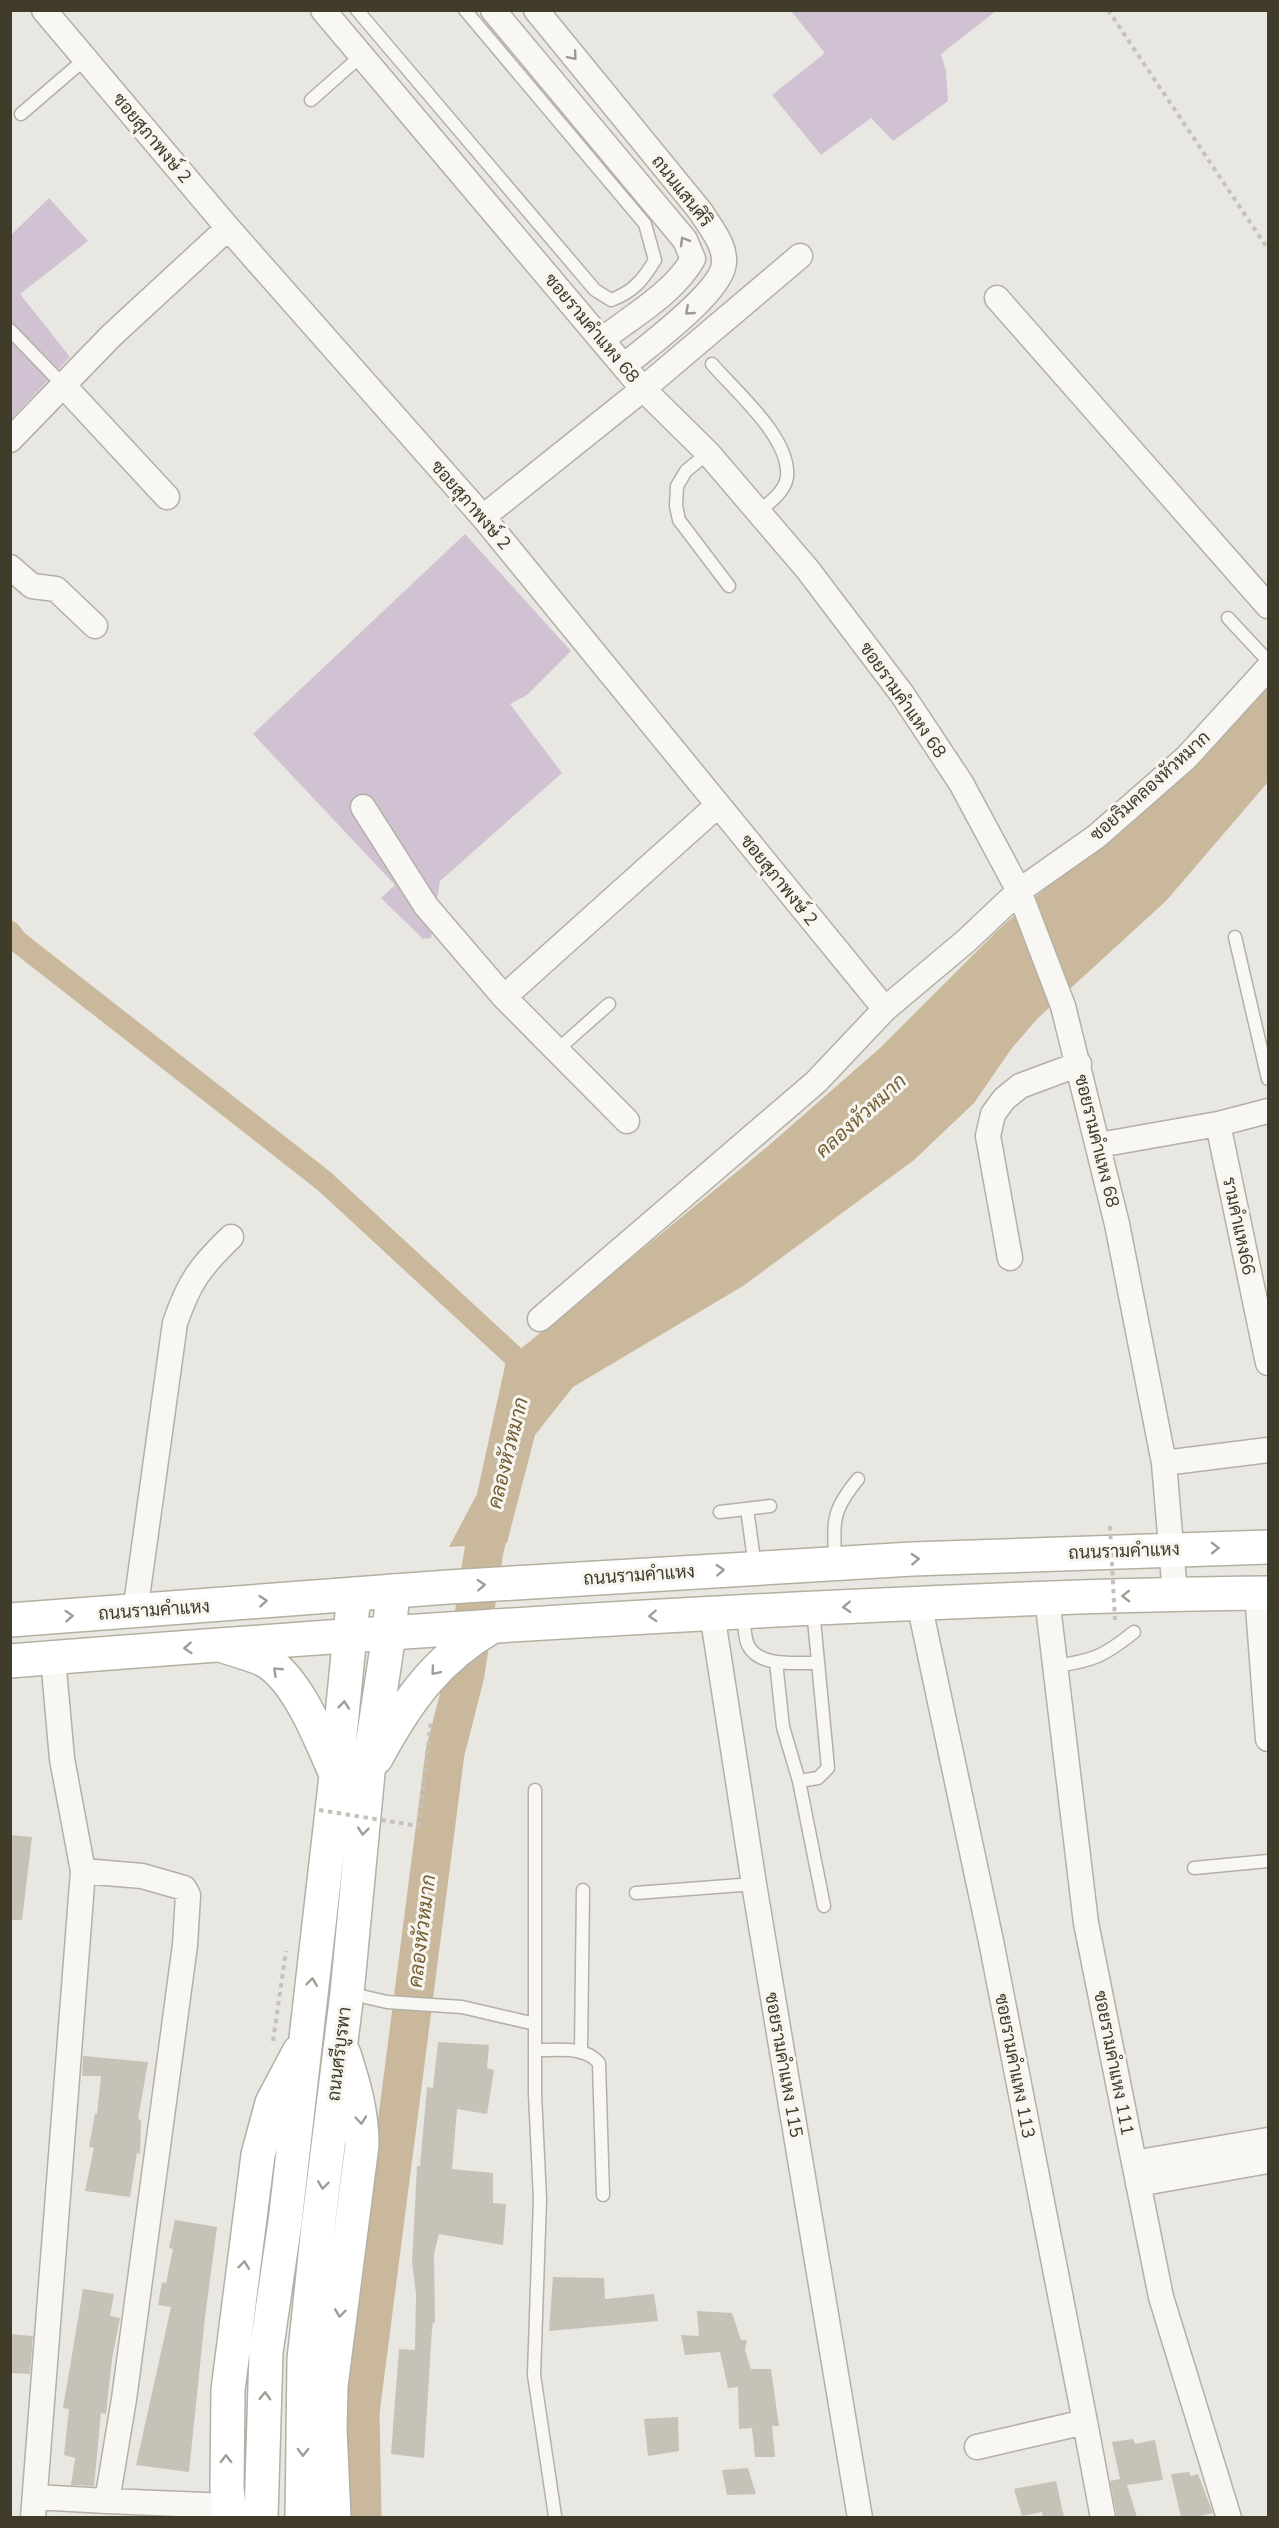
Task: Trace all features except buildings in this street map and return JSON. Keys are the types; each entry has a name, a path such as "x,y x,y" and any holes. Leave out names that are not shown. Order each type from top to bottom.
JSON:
{"street":[{"name":"ซอยสุภาพงษ์ 2","path":"44,10 228,228 483,518 885,1009"},
{"name":"ซอยรามคำแหง 68","path":"323,10 643,389 708,453 808,570 902,693 961,783 1021,896 1063,1006 1117,1224 1164,1463 1175,1594"},
{"name":"ถนนแสนศิริ","path":"493,10 685,240 693,259 686,272"},
{"name":"ถนนแสนศิริ","path":"536,10 701,212 719,240 725,259 723,273 704,297 624,366"},
{"path":"10,440 64,387 112,335 228,228"},
{"path":"483,518 643,389 800,256"},
{"path":"602,340 686,272 715,285"},
{"path":"998,298 1269,606"},
{"path":"64,387 167,497"},
{"path":"10,567 32,586 56,589 95,626"},
{"name":"ซอยริมคลองหัวหมาก","path":"540,1319 816,1082 885,1009 1097,836 1186,758 1269,668"},
{"path":"504,997 718,805"},
{"path":"363,807 431,913 504,997 627,1121"},
{"path":"1010,1258 988,1136 993,1114 1004,1099 1020,1086 1078,1064"},
{"path":"1099,1145 1218,1124 1269,1112"},
{"name":"รามคำแหง66","path":"1218,1124 1269,1362"},
{"path":"135,1612 175,1323 190,1285 206,1262 231,1237"},
{"path":"1164,1463 1269,1450"},
{"name":"ถนนรามคำแหง","path":"10,1620 448,1587 835,1563 1269,1547"},
{"name":"ถนนศรีบูรพา","path":"261,2517 266,2352 285,2222 306,2040 352,1774 389,1634 393,1591"},
{"path":"10,1662 449,1629 727,1612 1047,1598 1263,1593 1269,1739"},
{"name":"ถนนศรีบูรพา","path":"302,2517 304,2360 347,1993 352,1774 351,1637 354,1594"},
{"name":"ซอยรามคำแหง 111","path":"1047,1598 1086,1923 1161,2297 1229,2517"},
{"name":"ซอยรามคำแหง 113","path":"919,1603 991,1941 1103,2517"},
{"name":"ซอยรามคำแหง 115","path":"727,1612 754,1884 860,2517"},
{"path":"224,1646 266,1661 290,1684 352,1774 392,1729 424,1703 439,1665 466,1642 493,1626"},
{"path":"53,1658 62,1759 83,1870 34,2507 107,2501 229,2512 226,2444 228,2390 258,2155 272,2103 281,2081 306,2040"},
{"path":"83,1870 142,1876 180,1885 188,1895 185,1945 124,2400 107,2501"},
{"path":"334,2517 330,2429 332,2386 362,2145 362,2121 358,2100 341,2043"},
{"path":"1145,2161 1269,2140"},
{"path":"1138,2184 1269,2161"},
{"path":"977,2447 1084,2422"}],"lane":[{"path":"357,10 595,290 611,300 627,295 643,280 656,260 645,224 465,10"},
{"path":"311,100 362,55"},
{"path":"21,114 85,59"},
{"path":"10,330 64,387"},
{"path":"712,364 775,436 783,456 787,478 779,494 758,512"},
{"path":"708,453 686,471 677,486 676,506 679,520 729,586"},
{"path":"1228,618 1269,661"},
{"path":"1235,937 1267,1061 1269,1079"},
{"path":"557,1050 609,1004"},
{"path":"835,1563 836,1512 845,1495 858,1479"},
{"path":"720,1512 770,1506"},
{"path":"747,1509 755,1568"},
{"path":"799,1781 818,1778 828,1768 813,1608"},
{"path":"727,1612 755,1654 776,1662 818,1663"},
{"path":"1055,1666 1083,1662 1105,1655 1134,1632"},
{"path":"776,1662 783,1727 799,1781 824,1906"},
{"path":"536,1790 535,2050 540,2199 534,2375 555,2516"},
{"path":"1194,1868 1269,1861"},
{"path":"636,1893 754,1884"},
{"path":"581,2051 583,1890"},
{"path":"347,1993 387,2002 462,2007 536,2024"},
{"path":"535,2050 581,2051 589,2053 599,2063 603,2195"}],"path":[{"path":"1108,10 1269,249"},
{"path":"1110,1526 1115,1620"},
{"path":"319,1810 419,1826 424,1703"}],"shaded area":[{"path":"791,11 996,11 941,54 946,71 948,101 893,141 871,118 821,155 772,95 825,53"},
{"path":"49,198 88,241 20,294 70,357 11,419 11,235"},
{"path":"465,534 571,651 527,695 510,704 562,773 440,881 431,938 423,939 381,898 395,885 253,734"}],"water":[{"path":"1268,681 1268,782 1166,901 1038,1018 1012,1048 974,1103 914,1160 743,1286 573,1387 535,1435 507,1543 449,1547 477,1494 506,1361 767,1147 880,1048 997,931 1086,852"}],"waterway":[{"path":"10,932 18,942 324,1181 533,1374"},
{"name":"คลองหัวหมาก","path":"362,2518 360,2412 445,1753 465,1674 484,1550 498,1493"}]}
